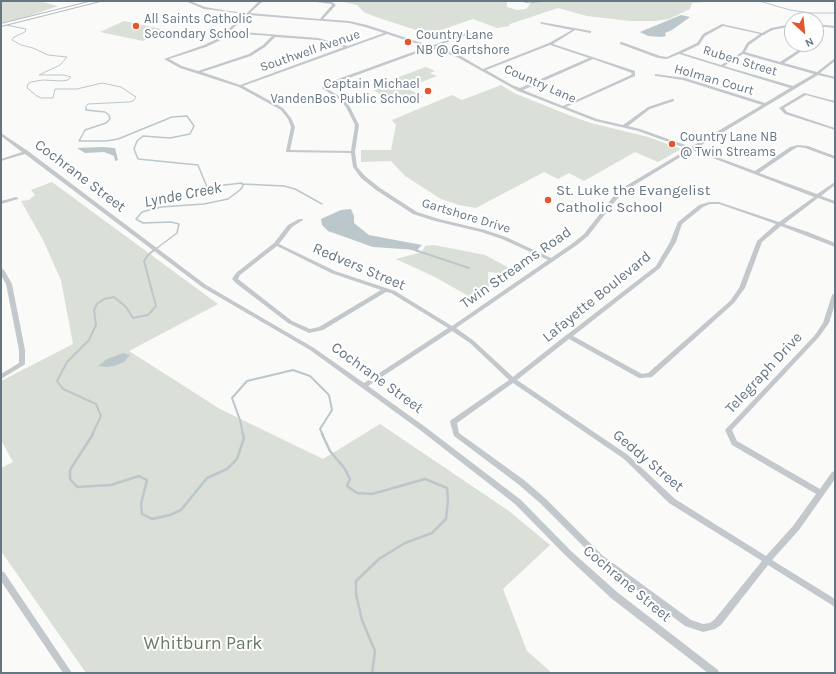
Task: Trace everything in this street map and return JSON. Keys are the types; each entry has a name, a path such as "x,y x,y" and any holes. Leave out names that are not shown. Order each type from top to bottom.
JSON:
{"main road":[{"path":"1,25 90,1"},
{"path":"59,10 98,1"}],"street":[{"name":"Country Lane","path":"186,1 193,2 207,8 247,14 349,22 387,33 458,56 519,90 596,120 625,126 692,149 835,203"},
{"path":"261,1 220,39 166,59 181,67 240,86 282,109 290,119 293,127 288,151 353,152"},
{"path":"310,1 332,3 334,5 321,19"},
{"path":"542,23 590,32"},
{"path":"621,43 659,57 667,58 698,44 704,35 723,25 764,34"},
{"path":"824,26 835,27"},
{"path":"721,66 743,53 748,44 772,29 784,27"},
{"path":"483,70 550,44 574,30"},
{"path":"228,32 318,39 348,47"},
{"name":"Southwell Avenue","path":"240,86 387,33"},
{"path":"430,47 467,34 474,34 484,38"},
{"path":"199,72 250,55 264,46 274,36"},
{"path":"550,44 634,72 633,76 563,107"},
{"name":"Gartshore Drive","path":"430,47 325,85 324,88 341,99 348,107 357,125 353,152 355,167 363,177 394,201 415,213 437,220 483,230 551,260"},
{"path":"781,63 798,52"},
{"name":"Ruben Street","path":"680,53 794,88"},
{"path":"743,53 835,78"},
{"path":"519,90 593,58"},
{"name":"Twin Streams Road","path":"364,386 551,260 558,257 586,235 615,198 626,188 794,88 818,73 835,59"},
{"name":"Holman Court","path":"656,75 684,79 766,105"},
{"path":"835,102 812,94 805,94 781,108 786,112 835,129"},
{"path":"625,126 649,108 673,100"},
{"name":"Cochrane Street","path":"1,134 204,286 312,349 422,428 518,502 568,553 614,595 715,673"},
{"path":"755,173 792,148 798,146 806,147 835,158"},
{"path":"1,160 26,152"},
{"path":"568,336 641,376 650,375 732,302 742,288 760,241 780,224 835,183"},
{"path":"1,203 16,198"},
{"name":"Lafayette Boulevard","path":"768,559 718,622 712,626 703,628 688,623 599,557 543,501 456,434 453,422 513,380 658,267 673,242 680,223 701,206 710,202 719,203 806,233 835,245"},
{"path":"302,220 290,226 276,244 254,263 238,274 236,279 275,312 290,322 309,331 321,329 384,290"},
{"name":"Redvers Street","path":"276,244 333,272 393,292 452,328"},
{"path":"1,270 9,284 22,350 22,364 1,377"},
{"name":"Telegraph Drive","path":"820,493 734,444 728,430 817,336 826,323 835,295"},
{"name":"Geddy Street","path":"452,328 472,342 513,380 626,457 672,501 768,559 835,603"},
{"path":"768,559 796,528 835,474"},
{"path":"1,574 68,673"}],"green space":[{"path":"39,1 58,6 29,16 1,23 1,2"},
{"path":"340,1 507,1 507,7 517,10 526,9 533,1 718,1 692,3 690,9 669,19 654,21 630,21 587,16 558,8 510,24 509,26 497,28 473,19 441,30 454,35 448,38 428,34 373,16 364,12 357,5"},
{"path":"124,21 166,30 143,41 100,32"},
{"path":"426,67 435,71 430,73 437,76 411,86 393,79"},
{"path":"398,83 423,97 398,105 373,90"},
{"path":"501,85 514,93 571,116 591,123 648,137 681,149 658,162 635,152 584,181 569,173 558,179 544,172 476,208 459,205 441,199 405,176 391,161 361,162 361,150 391,150 396,125 392,120 452,95 462,100"},
{"name":"Whitburn Park","path":"52,182 218,304 129,351 220,409 323,459 380,424 509,511 550,545 503,589 527,651 552,673 86,673 1,551 1,468 13,462 1,440 1,381 73,344 61,280 43,240 21,201 29,200 35,195 31,190"},
{"path":"434,245 485,255 517,272 508,274 488,272 489,287 472,298 435,277 396,259 422,252 425,246"}],"shaded area":[{"path":"681,15 690,17 672,30 665,33 666,36 648,36 640,32"},
{"path":"77,148 115,148 118,160 115,161 114,156 104,152 85,153"},
{"path":"351,209 354,216 354,223 369,235 422,245 417,250 373,247 328,231 322,225 321,219 341,210"},
{"path":"123,353 130,355 124,362 114,366 98,366 107,359"}],"waterway":[{"path":"520,1 529,3 546,1"},
{"path":"759,1 790,10 811,13 835,13"},
{"name":"Lynde Creek","path":"1,24 26,29 25,32 14,37 12,40 21,45 33,48 48,55 67,57 60,65 39,75 64,75 71,77 68,80 62,81 43,80 31,82 28,84 27,88 37,96 41,98 53,98 55,89 77,89 102,83 121,87 136,97 133,101 129,102 88,104 86,106 86,110 105,112 109,115 110,119 106,123 85,130 79,141 106,141 118,139 172,117 187,116 194,126 190,134 170,138 143,136 137,141 134,149 138,159 198,165 207,187 242,184"},
{"name":"Lynde Creek","path":"153,251 177,233 179,224 171,222 143,223 136,219 142,212 161,207 204,204 228,199 240,190 243,186 242,184"},
{"path":"242,184 284,186 295,189 322,204"},
{"path":"408,248 418,251"},
{"name":"Lynde Creek","path":"92,435 101,416 96,404 63,389 57,381 67,362 89,340 96,325 94,310 97,304 104,299 114,297 126,307 133,318 148,315 156,306 144,261 154,250"},
{"path":"418,251 469,268"},
{"name":"Lynde Creek","path":"243,435 240,420 232,398 247,381 293,370 310,376 329,395 332,410 320,429 323,435"},
{"name":"Lynde Creek","path":"93,434 70,470 70,479 77,487 111,485 139,476 147,480 141,504 142,514 152,519 170,515 181,510 207,478 227,469 237,459 244,438 243,434"},
{"name":"Lynde Creek","path":"322,434 330,451 345,469 350,479 347,486 357,493 372,494 425,479 447,488 448,500 446,519 432,533 405,543 379,559 356,581 356,594 362,620 375,651 372,673"}],"place":[{"name":"All Saints Catholic Secondary School","path":"136,26"},
{"name":"Country Lane NB @ Gartshore","path":"408,42"},
{"name":"Captain Michael VandenBos Public School","path":"428,91"},
{"name":"Country Lane NB @ Twin Streams","path":"672,144"},
{"name":"St. Luke the Evangelist Catholic School","path":"548,200"}]}
